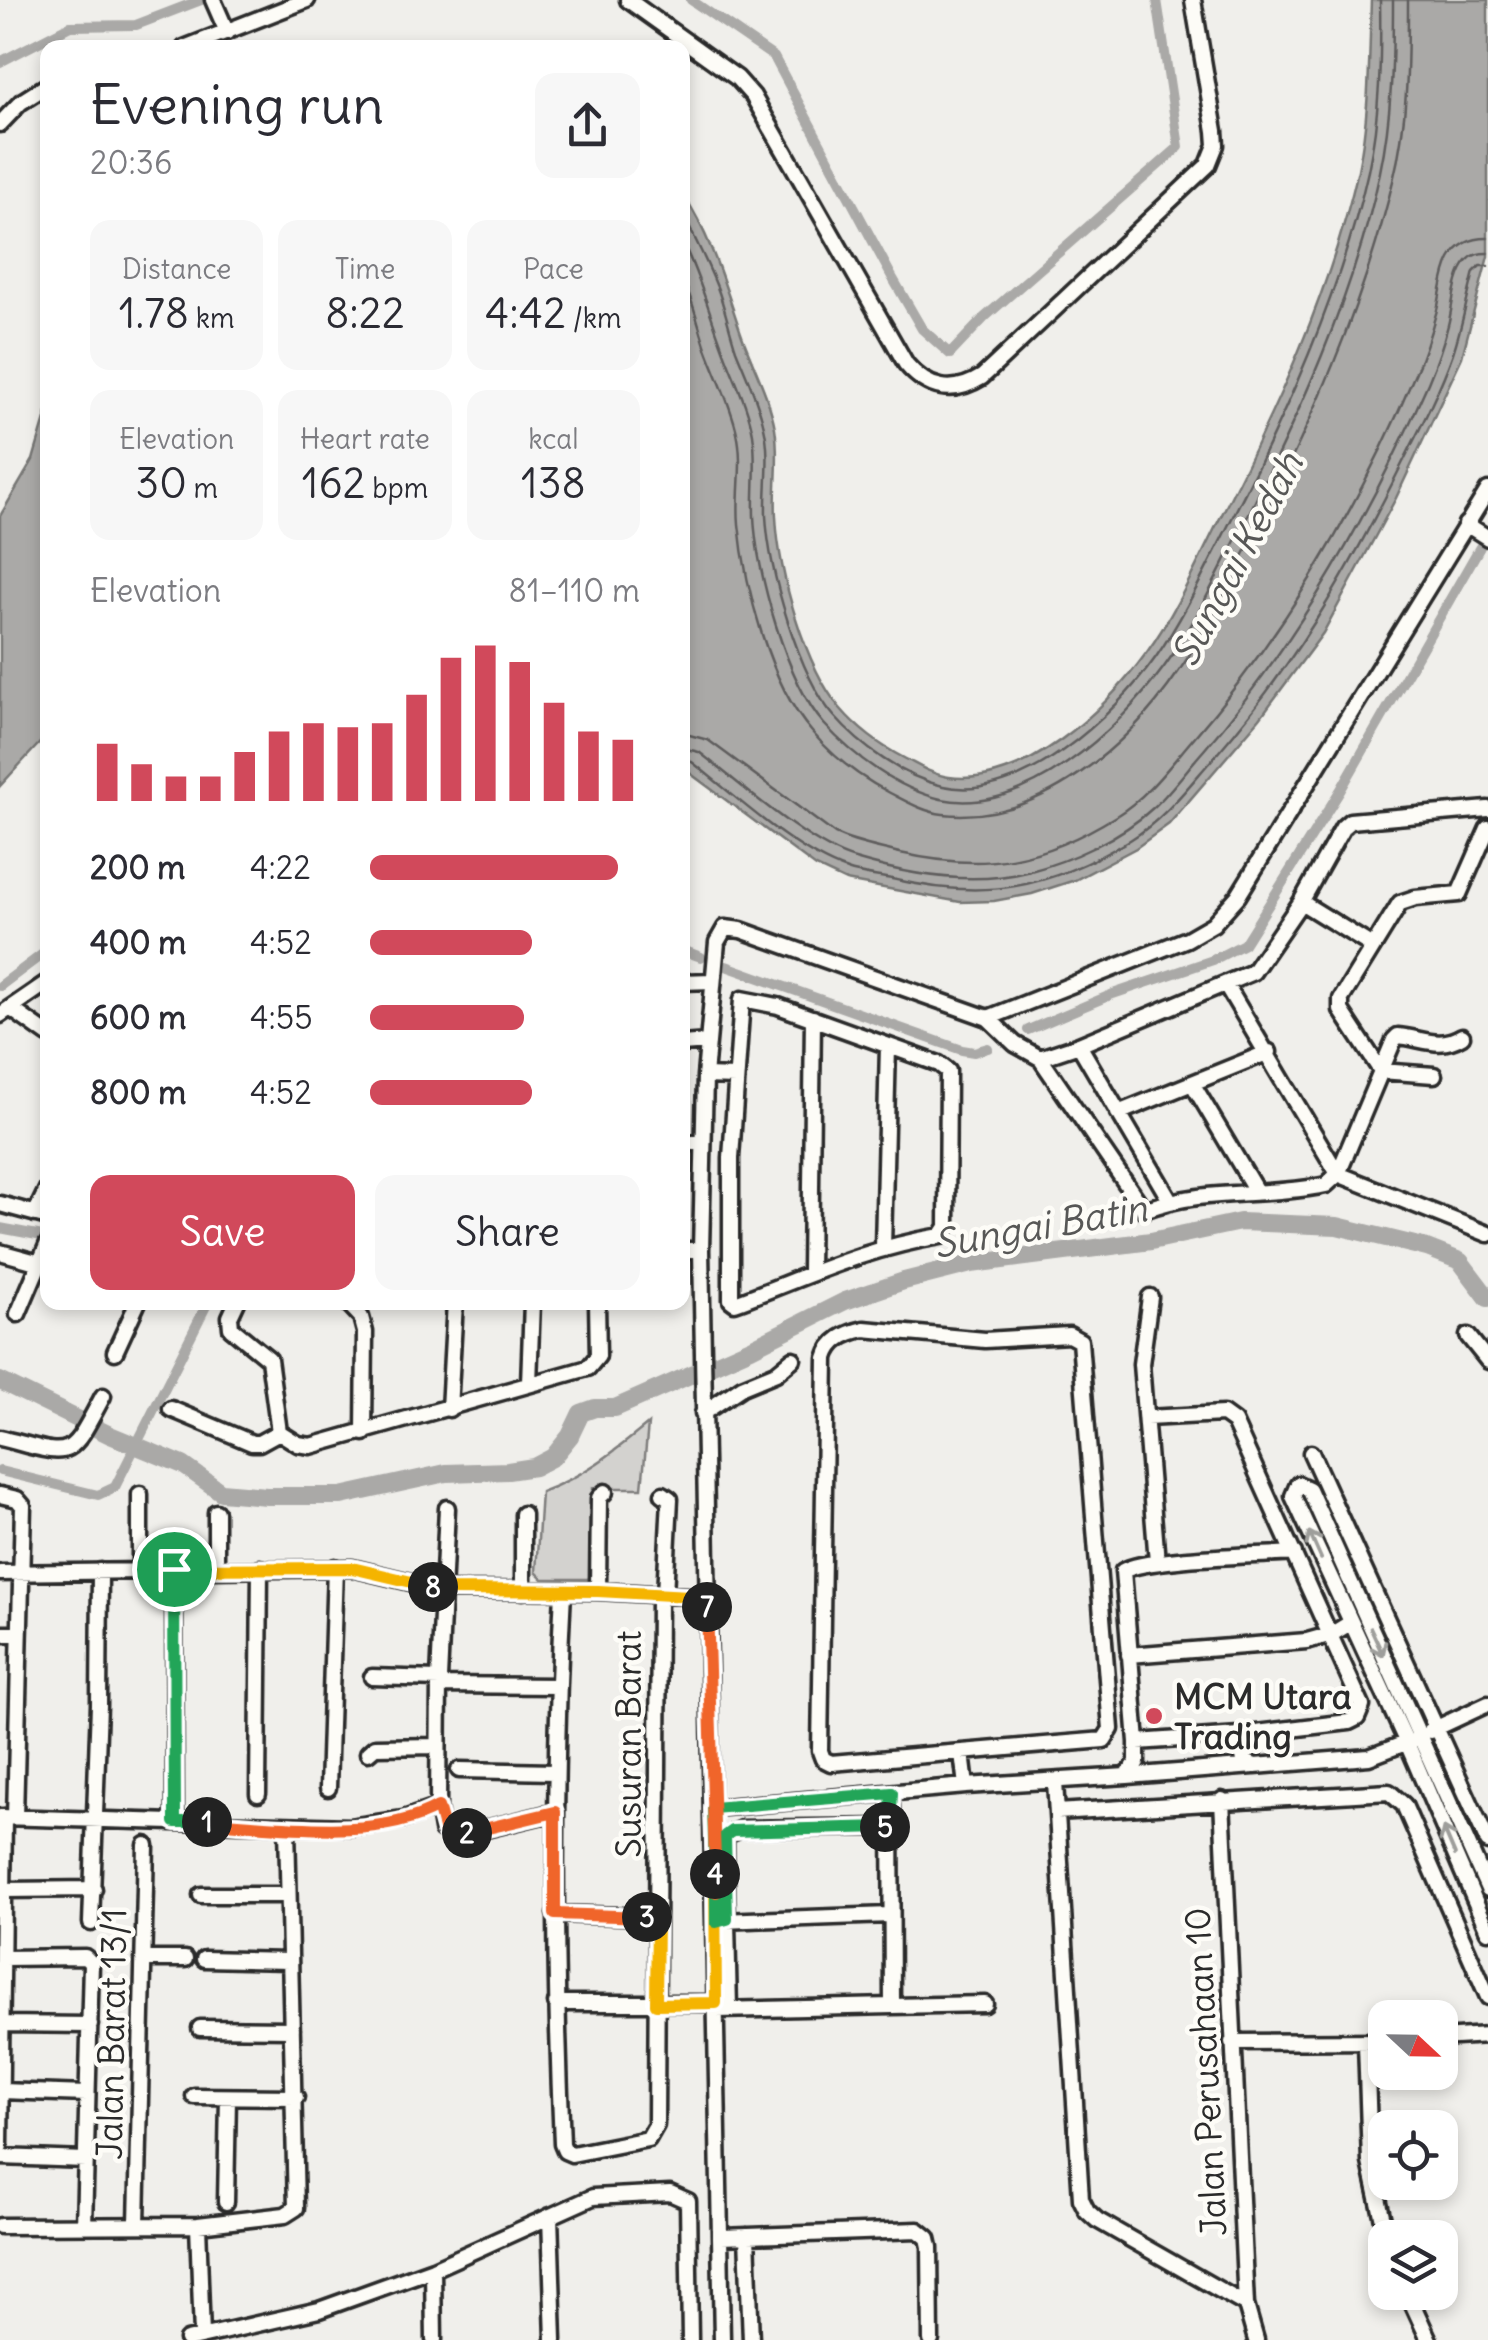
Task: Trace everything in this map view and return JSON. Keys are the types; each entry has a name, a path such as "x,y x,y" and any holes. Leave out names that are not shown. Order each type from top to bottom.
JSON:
{"street":[{"path":"206,40 306,0"},
{"path":"628,0 682,40"},
{"path":"690,46 746,88 774,130 906,364 921,380 955,389 982,377 1208,166 1216,146 1215,131 1194,0"},
{"path":"215,5 227,32"},
{"path":"0,124 21,102 40,90"},
{"path":"988,1018 1187,940 1226,912 1488,490"},
{"path":"1466,524 1488,538"},
{"path":"1040,1058 1253,972 1350,821 1488,810"},
{"path":"1381,1071 1340,1004 1400,903 1406,899 1459,894 1488,828"},
{"path":"1301,902 1372,946"},
{"path":"722,1920 713,1808 701,1250 705,1076 712,981 715,953 725,928 988,1018 1010,1040 1040,1058 1144,1210 1170,1200 1319,1187 1332,1182 1394,1040 1398,1036 1430,1044 1452,1042 1462,1036"},
{"path":"690,982 712,981"},
{"path":"1226,985 1338,1174 1488,1234"},
{"path":"40,988 5,1012 40,1031"},
{"path":"742,999 778,1006 888,1046 948,1071 947,1227 941,1236 882,1247 776,1288 736,1302 731,1300 731,1158 742,999"},
{"path":"810,1272 813,1018"},
{"path":"690,1043 708,1042"},
{"path":"1078,1045 1170,1200"},
{"path":"882,1247 888,1046"},
{"path":"1118,1113 1268,1052"},
{"path":"1381,1071 1434,1074"},
{"path":"705,1076 735,1077"},
{"path":"1192,1083 1256,1191"},
{"path":"690,1144 703,1144"},
{"path":"0,1204 40,1215"},
{"path":"690,1250 701,1250"},
{"path":"0,1252 40,1263 18,1314"},
{"path":"1150,1297 1141,1364 1157,1562"},
{"path":"116,1352 134,1310"},
{"path":"234,1310 231,1328 269,1359 278,1432"},
{"path":"354,1310 365,1332 364,1433"},
{"path":"449,1409 455,1310"},
{"path":"530,1383 532,1310"},
{"path":"278,1432 298,1444 311,1446 588,1368 596,1361 597,1310"},
{"path":"864,1329 986,1340 1069,1335 1080,1341 1111,1728 1104,1740 962,1754 831,1763 823,1759 820,1751 826,1358 835,1343 864,1329"},
{"path":"1468,1336 1488,1361"},
{"path":"703,1413 742,1387 776,1373 793,1359"},
{"path":"0,1438 60,1451 73,1447 99,1403"},
{"path":"170,1409 252,1443 278,1432"},
{"path":"1137,1742 1349,1722 1357,1718 1362,1706 1234,1422 1223,1414 1146,1418"},
{"path":"1312,1453 1488,1842"},
{"path":"1488,1889 1414,1740 1350,1623 1293,1496 1298,1484 1309,1489 1414,1740 1488,1931"},
{"path":"598,1591 599,1498 605,1492"},
{"path":"140,1494 140,1569"},
{"name":"Susuran Barat","path":"556,2003 564,2151 572,2154 648,2140 656,2125 662,1594 670,1499 664,1494"},
{"path":"0,1495 17,1499 22,1506 20,1634 6,1817 0,2146"},
{"path":"448,1508 439,1682 438,1807 442,1830 453,1837 555,1812"},
{"path":"216,1512 216,1568"},
{"path":"523,1514 523,1591"},
{"path":"1127,1776 1137,1762 1137,1742 1123,1570 1157,1562 1294,1553"},
{"path":"0,1572 335,1567 377,1572 444,1590 598,1591 707,1597"},
{"path":"328,1788 335,1567"},
{"path":"258,1794 260,1568"},
{"path":"174,1569 175,1822"},
{"path":"91,1923 100,1572"},
{"path":"563,1592 554,1772 556,2003 720,2007 985,2004"},
{"path":"1129,1655 1308,1641 1332,1634 1350,1623"},
{"path":"0,1634 20,1634"},
{"path":"372,1677 558,1686"},
{"path":"713,1808 1369,1757 1488,1704"},
{"path":"1240,1735 1244,1761 1254,1766"},
{"path":"368,1753 375,1747 438,1746"},
{"path":"962,1754 966,1786"},
{"path":"459,1770 554,1772"},
{"path":"1055,1782 1080,2200 1097,2220 1246,2306"},
{"path":"1057,1812 1382,1791 1396,1796 1404,1805 1488,1996"},
{"path":"892,1793 892,2006"},
{"name":"Jalan Perusahaan 10","path":"1222,1800 1246,2306 1256,2340"},
{"path":"6,1817 96,1817 288,1827 369,1826 438,1807"},
{"path":"0,2226 198,2225 285,2216 296,2208 288,1827"},
{"path":"722,2340 720,2007 725,1836 732,1831 890,1827"},
{"name":"Jalan Barat 13/1","path":"136,2224 146,1845"},
{"name":"Jalan Barat 13/1","path":"4,1890 94,1889"},
{"path":"201,1895 287,1895"},
{"path":"555,1914 657,1917"},
{"path":"722,1920 890,1915"},
{"path":"2,1958 89,1958 84,2226"},
{"path":"143,1958 184,1959"},
{"path":"204,1959 288,1960"},
{"path":"2,2024 90,2025"},
{"path":"200,2028 292,2030"},
{"path":"1458,2037 1488,2035"},
{"path":"1232,2042 1366,2042 1370,2162 1383,2220"},
{"path":"1,2091 87,2094"},
{"path":"194,2096 296,2096"},
{"path":"226,2202 228,2097"},
{"path":"0,2157 86,2160"},
{"path":"198,2225 194,2338 319,2310 433,2269 577,2202 609,2194 670,2193 688,2201 690,2340"},
{"path":"550,2216 554,2340"},
{"path":"721,2237 918,2230 928,2238 930,2248 932,2340"},
{"path":"747,2236 751,2340"},
{"path":"433,2269 434,2340"},
{"path":"1415,2310 1429,2340"}],"shaded area":[{"path":"648,1424 642,1488 593,1488 592,1574 588,1579 543,1579 536,1572 541,1492 584,1471"}],"water":[{"name":"Sungai Kedah","path":"1371,0 1488,0 1488,256 1462,357 1396,498 1323,633 1260,718 1169,824 1136,848 1075,880 1032,894 960,902 846,881 816,867 690,773 690,206 710,245 772,416 782,564 815,668 840,708 895,753 931,772 949,777 978,777 1006,770 1061,740 1130,674 1167,622 1260,439 1299,351 1346,216 1358,170 1367,107"},
{"path":"40,436 40,743 0,786 0,516 33,460"}],"waterway":[{"path":"43,40 70,26 136,25 201,0"},
{"path":"691,0 774,57 922,329 950,354 985,317 1179,147 1157,0"},
{"path":"0,62 40,41"},
{"path":"1028,1030 1113,994 1213,960 1244,944 1340,791 1480,547"},
{"path":"690,953 701,957"},
{"path":"0,986 40,956"},
{"path":"726,966 962,1050 988,1048"},
{"name":"Sungai Batin","path":"0,1381 110,1435 183,1465 221,1492 341,1496 446,1473 534,1467 553,1457 570,1436 581,1413 615,1408 845,1301 971,1264 1151,1241 1240,1222 1337,1226 1427,1248 1460,1261 1488,1298"},
{"path":"0,1228 40,1236"},
{"name":"Sungai Batin","path":"0,1471 98,1495 115,1487 204,1310"}],"place":[{"name":"MCM Utara Trading","path":"1154,1716"}],"route":[{"path":"174,1569 175,1822 369,1826 438,1807 442,1830 453,1837 555,1812 555,1914 657,1917 656,2004 716,2003 716,1922 713,1808 892,1793 890,1827 732,1831 725,1836 727,1919 716,1922 707,1597 598,1591 444,1590 352,1568 174,1569"}]}
